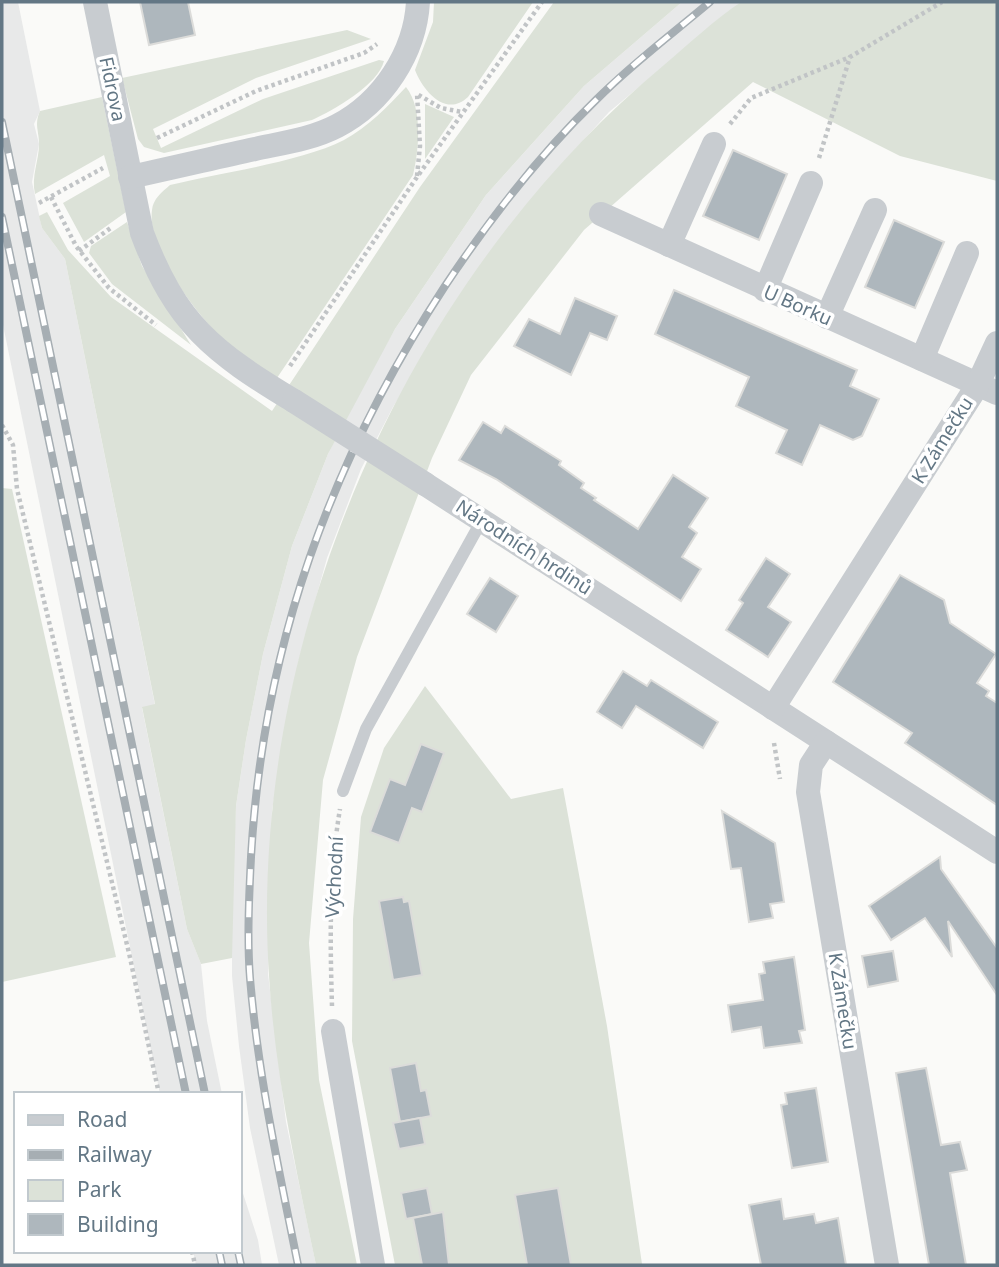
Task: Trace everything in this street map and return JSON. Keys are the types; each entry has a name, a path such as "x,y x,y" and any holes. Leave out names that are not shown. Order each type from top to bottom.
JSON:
{"street":[{"name":"Fidrova","path":"95,2 130,177"},
{"path":"130,177 299,139 338,125 382,90 400,64 414,35 418,2"},
{"path":"669,245 714,144"},
{"name":"Národních hrdinů","path":"130,177 152,260 188,320 215,350 997,852"},
{"path":"765,290 811,183"},
{"path":"827,317 875,210"},
{"name":"U Borku","path":"601,214 987,389"},
{"path":"922,359 967,253"},
{"name":"K Zámečku","path":"773,708 987,389 997,343"},
{"name":"K Zámečku","path":"826,741 811,765 808,792 887,1265"},
{"path":"333,1031 373,1265"}],"lane":[{"path":"343,791 366,729 482,520"}],"path":[{"path":"284,395 417,177 542,2"},
{"path":"714,144 751,98 850,57 942,2"},
{"path":"157,138 256,91 364,53 377,45"},
{"path":"811,183 850,57"},
{"path":"417,177 420,146 417,94 441,108 462,112"},
{"path":"39,203 106,166"},
{"path":"51,197 79,251 138,212"},
{"path":"2,424 2,431"},
{"path":"2,424 13,446 17,489 129,953 159,1092"},
{"name":"Východní","path":"333,1031 331,895 334,846 343,791"}],"shaded area":[{"path":"2,2 18,2 40,111 34,124 39,144 32,182 42,228 65,259 155,705 142,708 187,929 201,964 207,1021 222,1092 160,1092 2,320"},
{"path":"682,2 741,2 609,112 561,165 470,282 393,407 361,469 327,558 298,663 272,810 268,974 286,1122 316,1265 279,1265 250,1128 239,1046 232,976 232,883 236,806 246,740 263,654 292,546 328,454 360,389 395,329 486,195 584,86"},
{"path":"242,1190 258,1240 262,1265 196,1265 193,1253 242,1253"}],"green space":[{"path":"434,2 533,2 468,97 452,105 429,93 415,70 433,22"},
{"path":"554,2 682,2 584,86 486,195 395,329 328,454 292,546 263,654 246,740 236,806 232,958 201,964 187,929 142,707 155,704 65,259 42,228 39,216 47,212 68,250 111,297 272,411 420,187"},
{"path":"741,2 997,2 997,181 900,156 753,82 584,230 471,375 432,458 357,657 323,780 309,943 319,1080 357,1265 316,1265 281,1085 272,1013 269,976 269,849 285,722 316,597 361,475 419,359 490,251 572,152 664,65"},
{"path":"347,30 371,39 256,78 153,129 161,148 263,99 379,60 384,61 380,70 364,88 321,116 164,153 144,147 138,139 122,78"},
{"path":"406,87 417,117 418,142 413,175 277,378 223,340 180,287 158,246 153,227 154,202 170,185 283,161 344,140 369,123"},
{"path":"102,97 126,212 84,242 63,203 110,176 104,155 35,194 39,144 37,120 40,111"},
{"path":"425,104 454,117 425,159"},
{"path":"127,222 142,266 191,345 112,284 89,253 91,246"},
{"path":"2,488 12,489 116,957 2,982"},
{"path":"425,686 511,799 563,788 607,1026 642,1264 646,1265 395,1265 352,1041 353,919 361,817 384,748"}],"building":[{"path":"140,2 188,2 195,35 149,45"},
{"path":"733,150 787,174 759,240 703,216"},
{"path":"894,220 944,242 915,308 865,287"},
{"path":"674,290 857,370 850,386 879,399 862,436 853,440 820,425 802,465 776,453 787,430 736,406 749,377 655,334"},
{"path":"575,298 617,316 607,340 590,333 571,375 514,346 529,319 560,334"},
{"path":"483,422 501,433 505,426 561,461 559,465 584,483 581,488 596,498 594,500 638,529 673,475 708,498 689,527 697,533 682,557 701,569 681,601 496,479 459,460"},
{"path":"766,558 790,574 768,607 791,622 768,657 726,630 743,603 739,600"},
{"path":"900,575 944,600 950,623 996,654 977,683 989,691 986,696 997,703 997,805 905,743 912,733 833,682"},
{"path":"490,578 518,596 496,632 467,614"},
{"path":"623,671 647,686 651,680 718,722 703,748 636,706 622,728 597,712"},
{"path":"421,744 444,753 422,812 412,808 399,843 370,832 390,779 405,785"},
{"path":"722,811 775,843 784,902 770,904 773,918 749,922 741,868 731,869"},
{"path":"940,857 941,869 997,948 997,995 948,921 952,957 925,918 891,940 869,906"},
{"path":"403,897 404,902 409,901 422,975 393,980 379,901"},
{"path":"893,951 898,981 868,987 862,956"},
{"path":"794,957 805,1030 799,1031 802,1043 764,1048 761,1027 732,1032 728,1005 763,1000 759,974 765,973 763,962"},
{"path":"416,1063 421,1091 426,1090 431,1116 400,1122 390,1068"},
{"path":"926,1068 941,1145 960,1142 967,1170 950,1173 966,1265 929,1265 896,1073"},
{"path":"816,1088 828,1162 792,1168 781,1105 787,1104 785,1093"},
{"path":"420,1118 425,1144 399,1149 393,1123"},
{"path":"427,1188 432,1214 406,1219 401,1193"},
{"path":"558,1188 571,1265 527,1265 515,1195"},
{"path":"781,1199 784,1219 814,1214 816,1223 838,1218 846,1265 761,1265 749,1205"},
{"path":"443,1212 449,1265 422,1265 413,1218"}],"railway":[{"path":"298,1265 258,1051 250,978 249,918 258,779 270,704 287,630 309,558 336,488 404,352 479,237 535,165 576,120 610,86 710,2"},
{"path":"2,122 205,1092"},
{"path":"2,217 186,1092"},
{"path":"219,1253 222,1265"},
{"path":"238,1253 241,1265"}]}
